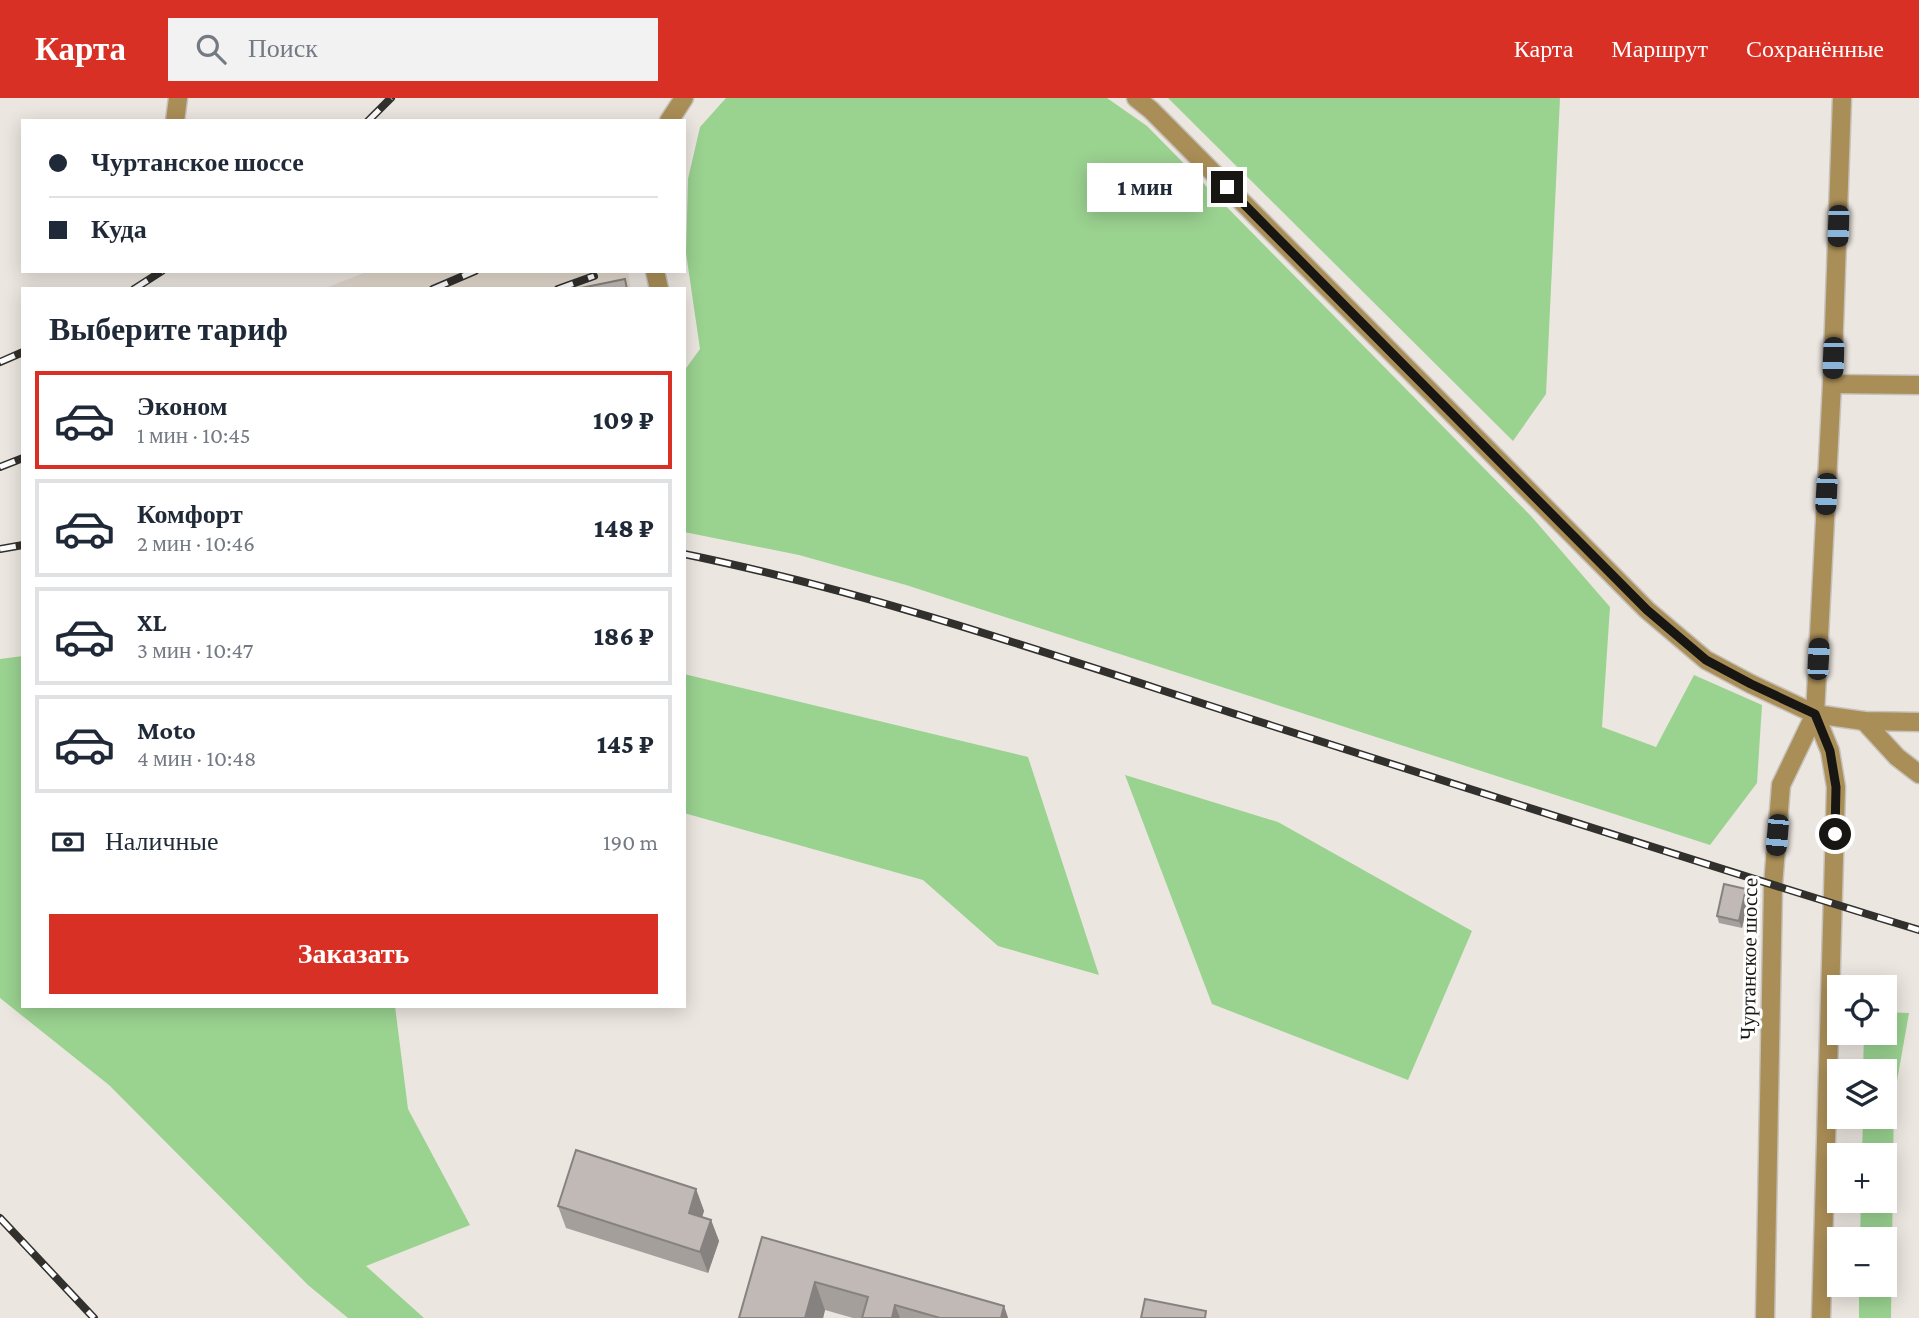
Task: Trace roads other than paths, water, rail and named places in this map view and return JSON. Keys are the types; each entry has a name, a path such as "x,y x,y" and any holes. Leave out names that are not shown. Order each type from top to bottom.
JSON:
{"street":[{"path":"175,119 178,98"},
{"path":"670,119 684,98"},
{"path":"1136,98 1151,110 1647,610 1706,660 1815,714 1864,721 1919,722"},
{"path":"1821,1318 1836,787 1830,751 1815,714 1832,384 1842,98"},
{"path":"1832,384 1919,385"},
{"name":"Чуртанское шоссе","path":"1765,1318 1774,873 1782,785 1815,714"},
{"path":"1864,721 1897,757 1919,774"}],"railway":[{"path":"370,119 391,98"},
{"path":"137,287 159,273"},
{"path":"438,287 470,273"},
{"path":"564,287 594,276"},
{"path":"0,362 21,353"},
{"path":"0,467 21,459"},
{"path":"0,549 21,545"},
{"path":"686,554 822,586 957,625 1919,930"},
{"path":"0,1218 94,1318"}]}
